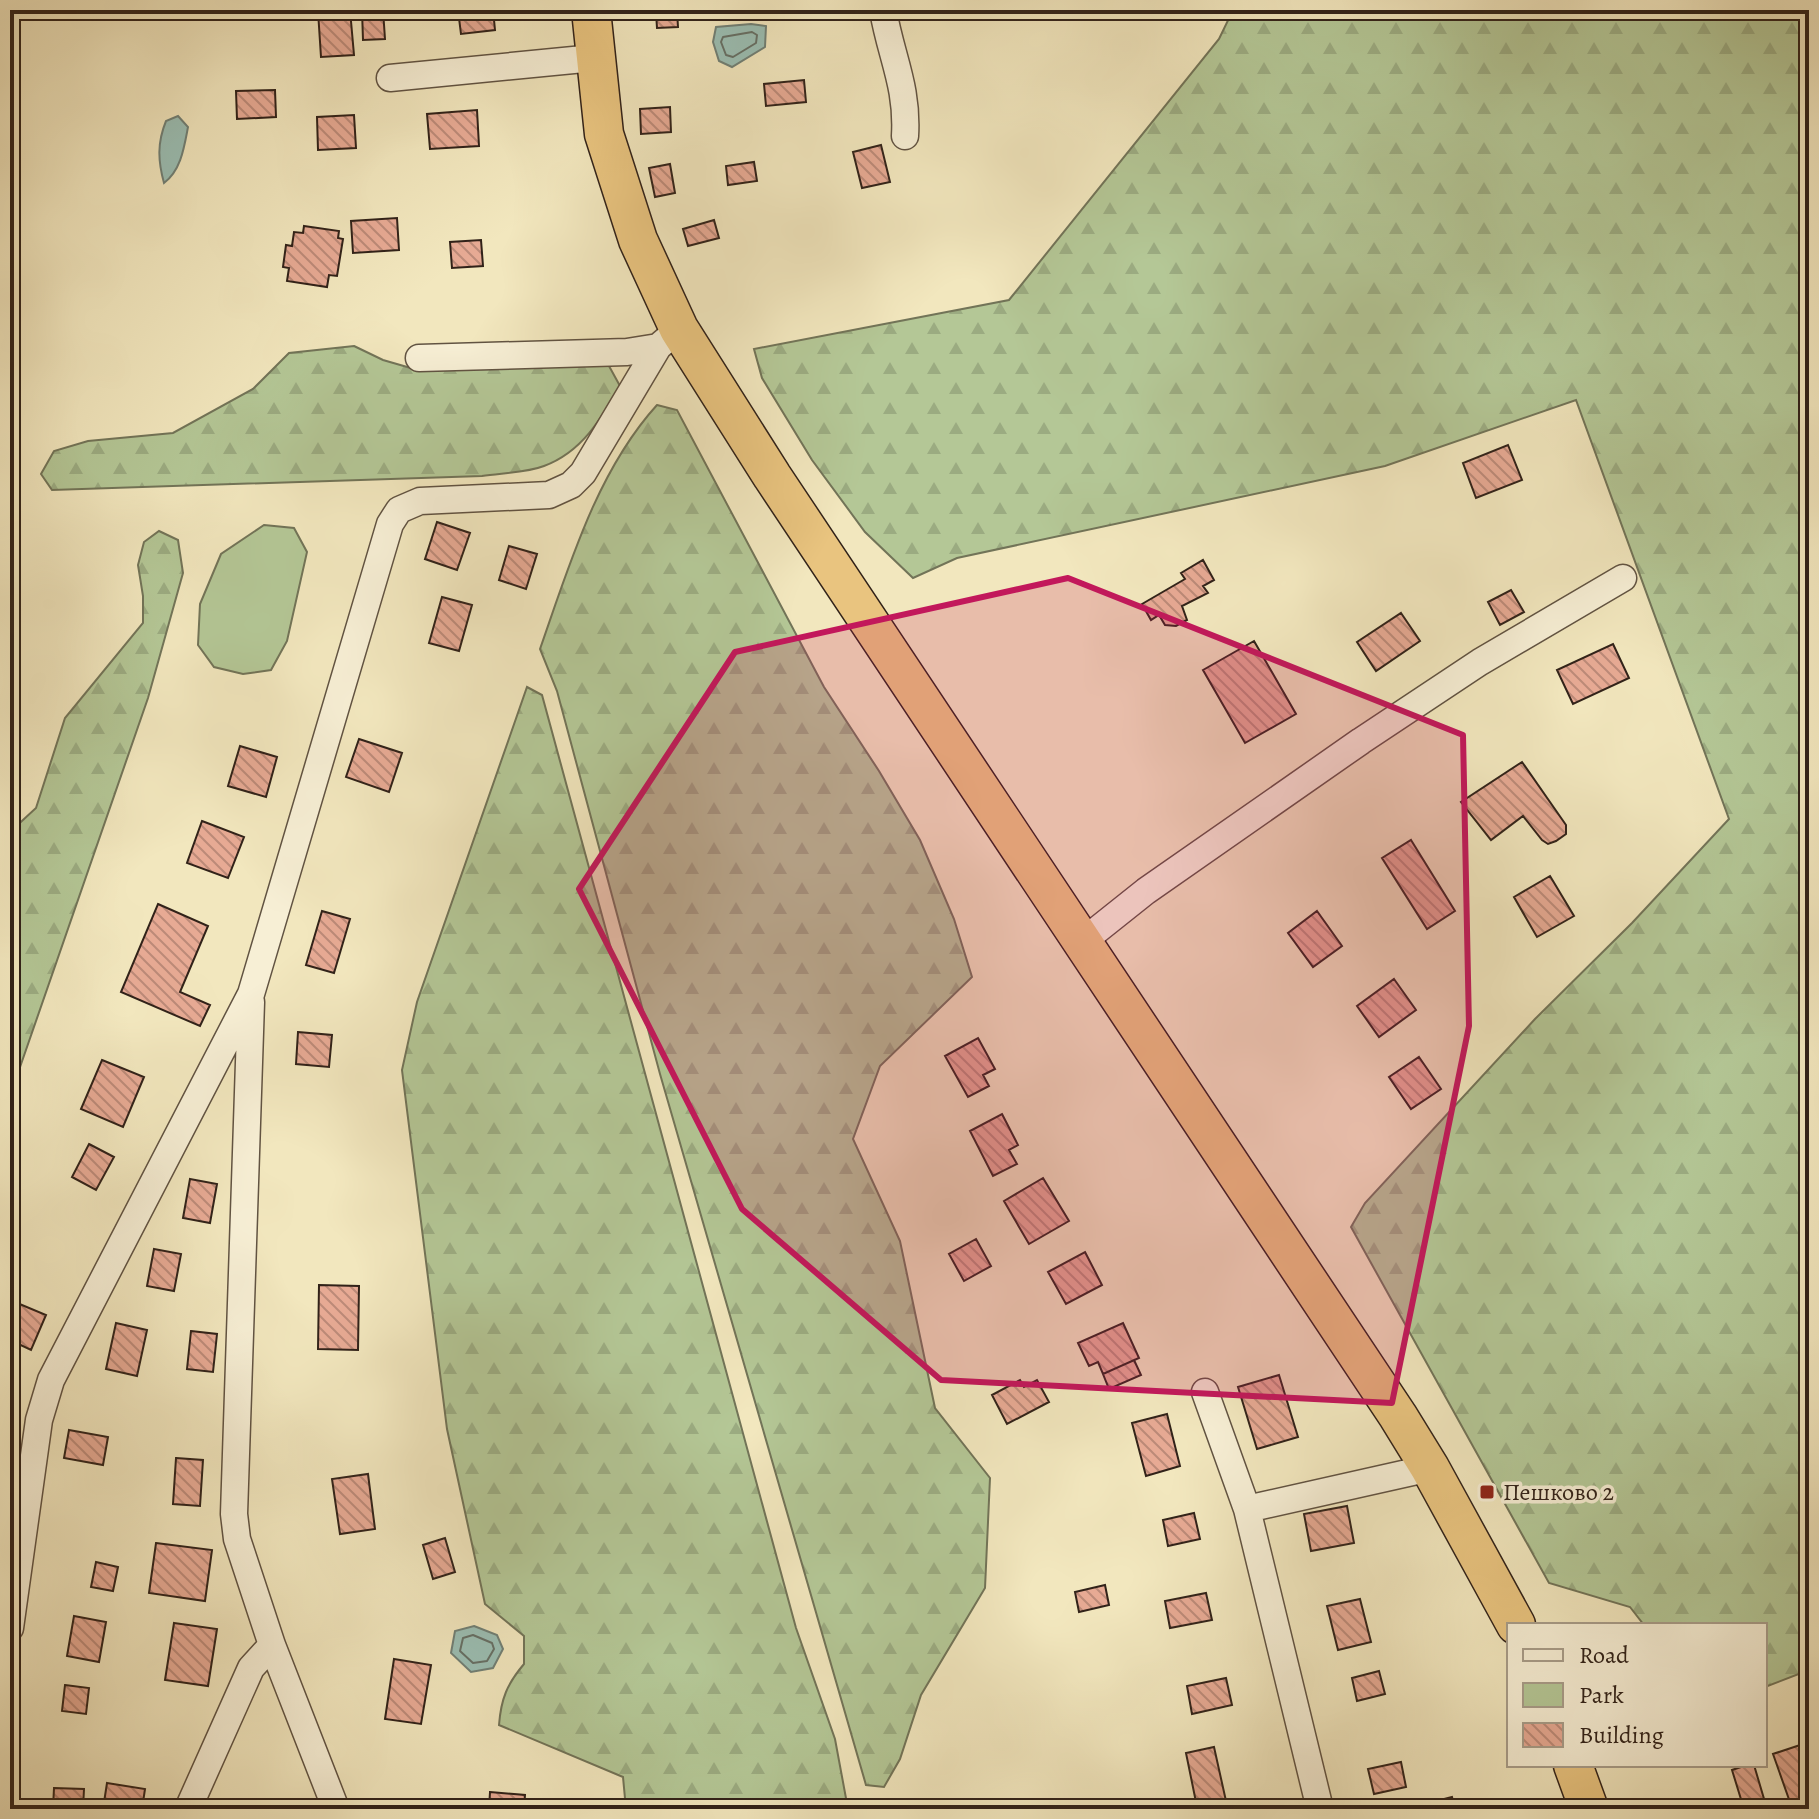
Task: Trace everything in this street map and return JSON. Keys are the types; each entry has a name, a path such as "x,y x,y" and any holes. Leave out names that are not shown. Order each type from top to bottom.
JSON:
{"highway":[{"path":"591,10 604,134 668,338 781,489 1398,1416 1515,1623"},
{"path":"1574,1767 1589,1809"}],"street":[{"path":"883,10 903,86 905,136"},
{"path":"390,78 594,58"},
{"path":"419,358 627,352 668,338"},
{"path":"10,1628 39,1420 51,1380 251,994 390,524 399,510 420,501 549,495 571,485 583,473 668,338"},
{"path":"1082,942 1146,891 1361,741 1480,662 1623,578"},
{"path":"251,994 234,1514 237,1539 272,1645 336,1809"},
{"path":"1205,1392 1247,1509 1320,1809"},
{"path":"1247,1509 1430,1468"},
{"path":"188,1809 251,1668 272,1645"}],"highlighted area":[{"path":"1068,578 1463,735 1469,1026 1392,1403 941,1380 742,1209 579,889 735,652"}],"green space":[{"path":"1233,10 1809,10 1809,1670 1767,1686 1767,1623 1642,1623 1630,1607 1549,1583 1351,1227 1365,1203 1535,1019 1632,923 1729,819 1576,400 1385,466 957,558 913,578 865,532 812,460 762,378 754,349 1009,300 1219,39"},
{"path":"354,346 383,360 421,371 577,364 609,366 620,386 598,422 580,443 557,460 521,471 482,476 52,490 41,474 54,451 88,441 173,433 253,389 289,353"},
{"path":"657,405 677,410 824,687 920,840 954,919 972,977 880,1066 853,1139 900,1241 935,1408 990,1478 985,1588 921,1695 900,1759 884,1787 866,1785 660,1074 557,691 540,649 574,553 601,489 617,459"},
{"path":"264,525 294,528 307,552 287,641 271,670 243,674 214,667 198,645 200,604 221,554"},
{"path":"159,531 178,540 183,573 148,698 10,1096 10,832 36,808 65,718 143,623 138,565 144,542"},
{"path":"527,687 542,695 796,1628 835,1739 848,1809 626,1809 623,1777 499,1725 506,1692 524,1664 524,1636 485,1604 447,1429 402,1070 417,1002"}],"water":[{"path":"766,26 765,47 732,67 719,61 713,42 716,27"},
{"path":"178,116 188,127 185,143 178,165 164,183 160,160 161,137 166,121"},
{"path":"474,1626 497,1635 503,1649 493,1668 471,1672 451,1653 455,1631"}],"building":[{"path":"350,10 354,55 321,57 318,11"},
{"path":"362,10 383,10 385,39 363,40"},
{"path":"458,10 493,10 495,30 461,34"},
{"path":"677,11 678,27 657,28 656,12"},
{"path":"804,80 806,102 766,106 764,84"},
{"path":"275,90 276,117 237,119 236,91"},
{"path":"670,107 671,132 641,134 640,109"},
{"path":"477,110 479,146 430,149 427,114"},
{"path":"354,115 356,148 318,150 317,117"},
{"path":"881,145 890,182 862,188 853,152"},
{"path":"754,162 757,181 728,185 726,166"},
{"path":"670,164 675,193 655,197 649,168"},
{"path":"397,218 399,250 353,253 351,221"},
{"path":"714,220 719,238 688,246 683,229"},
{"path":"304,226 339,231 338,238 343,239 337,276 329,275 327,287 287,281 289,268 283,267 286,245 292,246 294,232 303,233"},
{"path":"481,240 483,266 452,268 450,242"},
{"path":"1508,445 1522,480 1476,498 1463,463"},
{"path":"437,522 470,533 457,570 425,559"},
{"path":"509,546 537,554 526,589 499,580"},
{"path":"1203,560 1214,580 1203,586 1208,593 1182,606 1187,620 1176,626 1165,625 1159,615 1151,620 1142,604 1185,579 1181,573"},
{"path":"1511,590 1524,612 1500,625 1488,602"},
{"path":"442,597 472,605 459,651 429,643"},
{"path":"1401,613 1420,641 1376,671 1357,642"},
{"path":"1254,641 1296,714 1245,743 1203,670"},
{"path":"1613,644 1629,678 1573,704 1557,670"},
{"path":"359,739 402,753 389,792 346,777"},
{"path":"240,746 277,757 266,797 228,786"},
{"path":"1522,762 1566,825 1566,834 1548,844 1523,816 1491,840 1461,802"},
{"path":"202,821 244,837 228,878 187,863"},
{"path":"1411,840 1455,911 1427,929 1382,858"},
{"path":"1550,876 1574,916 1537,937 1514,897"},
{"path":"158,904 208,926 180,992 210,1005 200,1026 121,992"},
{"path":"322,911 350,919 334,973 306,965"},
{"path":"1317,911 1342,946 1313,967 1288,933"},
{"path":"1394,979 1416,1010 1379,1037 1357,1006"},
{"path":"298,1032 332,1035 329,1067 296,1064"},
{"path":"978,1038 995,1069 983,1075 989,1086 968,1097 945,1056"},
{"path":"1419,1057 1441,1089 1411,1109 1389,1077"},
{"path":"102,1060 144,1077 123,1127 81,1109"},
{"path":"1002,1114 1018,1145 1009,1150 1017,1164 993,1176 970,1131"},
{"path":"89,1144 114,1157 96,1190 72,1177"},
{"path":"1043,1178 1069,1221 1029,1244 1004,1201"},
{"path":"190,1179 217,1184 210,1223 183,1218"},
{"path":"976,1239 991,1266 964,1281 949,1254"},
{"path":"154,1249 181,1254 174,1291 147,1286"},
{"path":"1085,1252 1102,1285 1066,1304 1048,1272"},
{"path":"319,1285 359,1286 358,1350 318,1349"},
{"path":"10,1300 46,1315 31,1350 10,1340"},
{"path":"116,1323 147,1330 137,1376 106,1369"},
{"path":"1123,1323 1139,1358 1103,1374 1098,1362 1089,1366 1078,1343"},
{"path":"191,1331 217,1334 213,1372 187,1369"},
{"path":"1134,1360 1141,1375 1109,1389 1103,1374"},
{"path":"1279,1375 1298,1437 1257,1449 1238,1387"},
{"path":"1020,1380 1024,1387 1037,1380 1049,1402 1007,1424 992,1395"},
{"path":"1167,1414 1180,1466 1146,1476 1132,1423"},
{"path":"69,1430 108,1437 103,1465 64,1458"},
{"path":"176,1458 203,1460 200,1506 173,1504"},
{"path":"368,1474 375,1529 340,1534 332,1479"},
{"path":"1347,1506 1354,1543 1311,1551 1304,1514"},
{"path":"1194,1513 1200,1539 1168,1546 1163,1520"},
{"path":"445,1538 455,1572 433,1579 423,1545"},
{"path":"156,1543 212,1550 205,1601 149,1593"},
{"path":"96,1562 118,1567 113,1591 91,1587"},
{"path":"1105,1585 1109,1605 1079,1612 1075,1592"},
{"path":"1206,1593 1212,1620 1170,1628 1165,1601"},
{"path":"1360,1599 1371,1642 1338,1650 1327,1606"},
{"path":"74,1616 106,1622 99,1662 67,1656"},
{"path":"174,1623 217,1629 208,1686 165,1680"},
{"path":"394,1659 431,1665 421,1724 385,1719"},
{"path":"1379,1671 1385,1694 1357,1701 1352,1678"},
{"path":"1226,1678 1232,1705 1192,1714 1187,1686"},
{"path":"65,1685 89,1688 86,1714 62,1711"},
{"path":"1800,1745 1809,1771 1809,1799 1791,1805 1773,1754"},
{"path":"1214,1747 1226,1801 1197,1807 1186,1753"},
{"path":"1401,1762 1406,1787 1374,1794 1368,1769"},
{"path":"1755,1767 1767,1809 1744,1809 1732,1770"},
{"path":"107,1783 145,1789 142,1809 103,1809"},
{"path":"54,1788 84,1789 83,1809 53,1809"},
{"path":"490,1792 525,1795 524,1809 489,1809"},
{"path":"1452,1797 1455,1809 1405,1809"},
{"path":"561,1805 602,1808 602,1809 561,1809"}],"place":[{"name":"Пешково 2","path":"1487,1492"}]}
